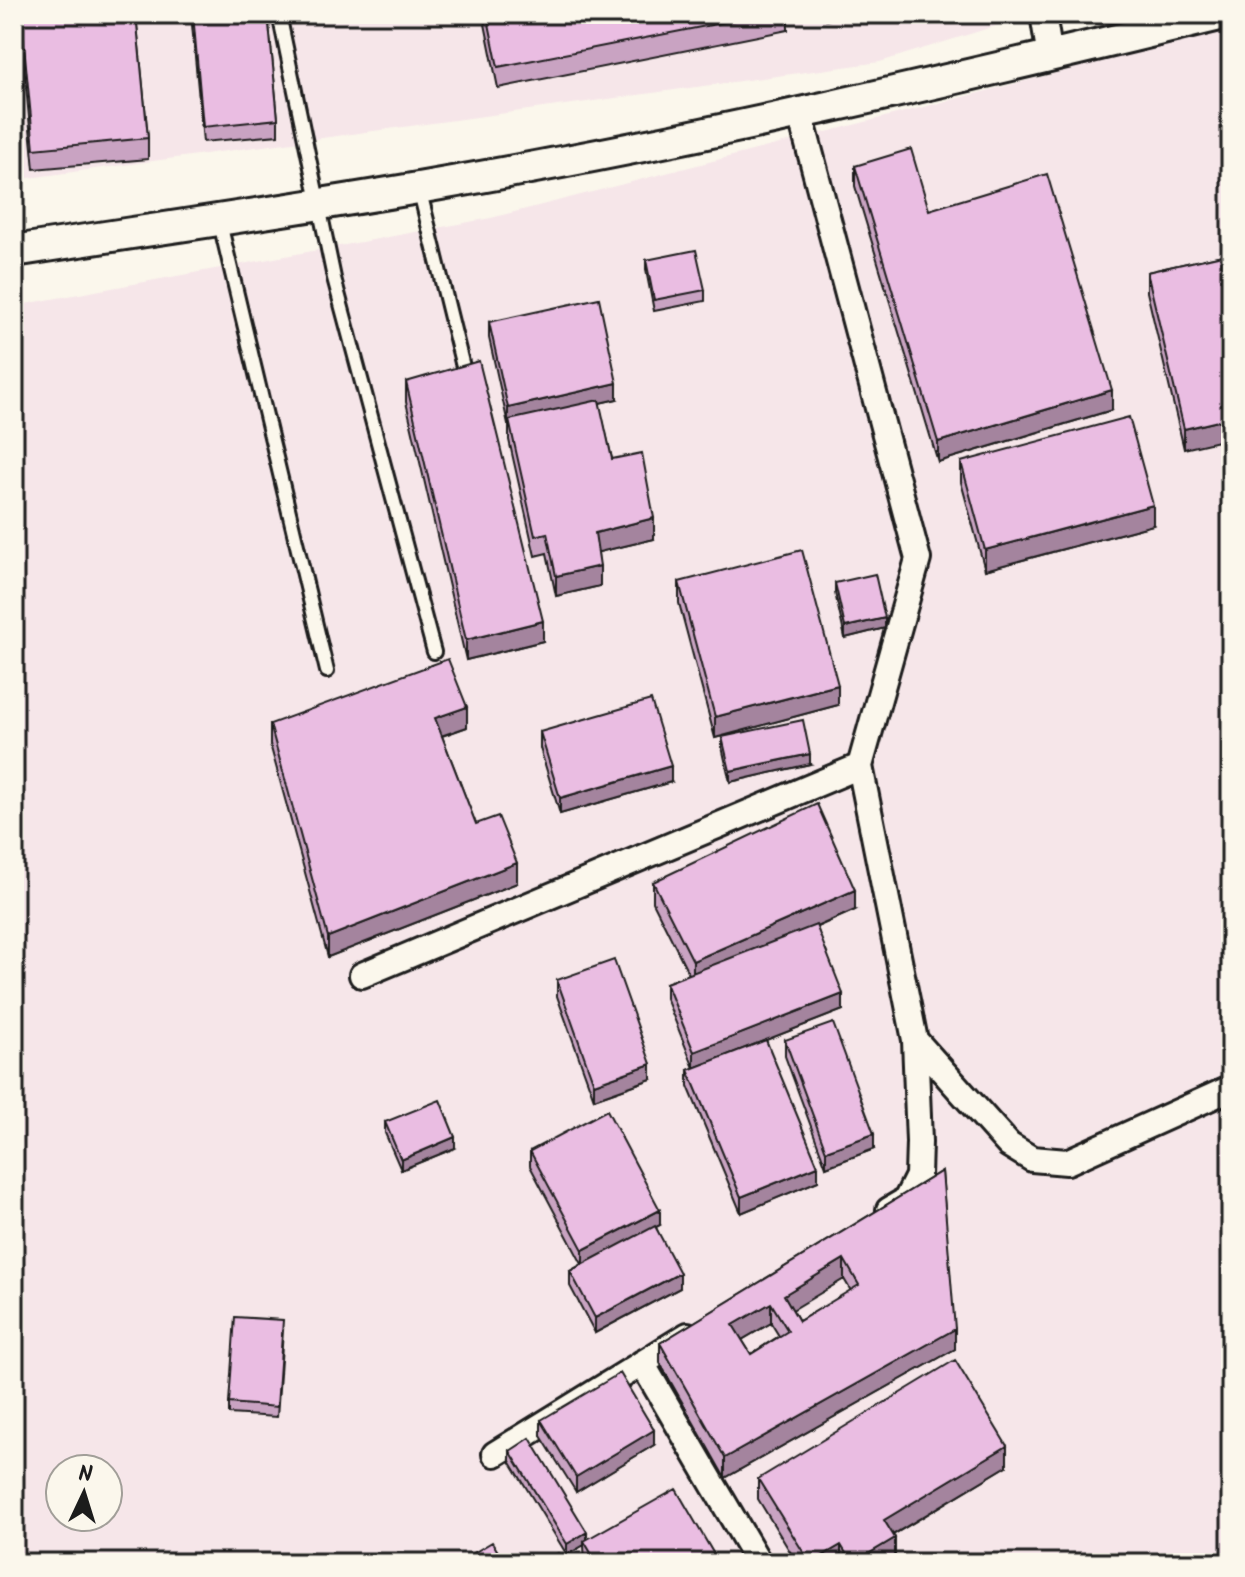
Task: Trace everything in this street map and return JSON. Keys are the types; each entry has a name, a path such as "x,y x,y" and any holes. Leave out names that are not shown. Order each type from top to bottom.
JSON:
{"street":[{"path":"1043,14 1050,57"},
{"path":"14,251 419,188 800,114 1224,14"},
{"path":"800,114 918,559 860,766 915,1040 918,1176 906,1200 866,1224"},
{"path":"362,975 860,766"},
{"path":"915,1040 1009,1145 1032,1159 1067,1162 1231,1088"},
{"path":"495,1454 708,1323"},
{"path":"642,1363 759,1563"}],"lane":[{"path":"279,14 334,278 434,652"},
{"path":"419,188 467,380"},
{"path":"219,219 327,671"}],"shaded area":[{"path":"14,14 1034,14 880,62 14,180"},
{"path":"1231,28 1231,1563 14,1563 14,306 491,218"}],"building":[{"path":"21,14 136,14 148,138 34,149"},
{"path":"193,14 268,14 278,119 203,127"},
{"path":"487,14 767,14 498,67"},
{"path":"911,149 929,210 1047,174 1112,390 938,442 855,166"},
{"path":"696,250 705,290 654,300 646,260"},
{"path":"1231,253 1231,418 1184,429 1147,272"},
{"path":"599,298 617,383 508,408 489,322"},
{"path":"479,361 543,621 466,640 406,382"},
{"path":"599,400 612,459 642,453 654,518 595,533 600,566 556,576 547,533 535,536 509,420"},
{"path":"1129,417 1153,505 985,550 961,462"},
{"path":"802,550 838,685 715,717 679,582"},
{"path":"875,574 885,618 845,627 835,583"},
{"path":"448,659 467,707 435,718 476,824 498,816 517,863 328,937 270,724"},
{"path":"651,700 671,766 560,798 540,732"},
{"path":"803,720 810,754 730,771 722,737"},
{"path":"817,804 855,890 693,961 653,882"},
{"path":"816,925 843,994 694,1052 666,983"},
{"path":"614,960 651,1064 594,1084 557,980"},
{"path":"833,1023 874,1134 826,1151 785,1040"},
{"path":"766,1040 818,1166 741,1197 688,1070"},
{"path":"440,1100 455,1137 401,1160 385,1122"},
{"path":"607,1110 660,1210 583,1250 530,1151"},
{"path":"942,1171 955,1329 725,1458 660,1343","holes":["844,1259 859,1285 799,1321 784,1295","771,1303 788,1331 751,1354 733,1325"]},
{"path":"655,1226 680,1273 595,1318 570,1271"},
{"path":"235,1317 283,1320 277,1407 229,1403"},
{"path":"955,1360 1007,1446 884,1520 895,1538 853,1563 841,1545 810,1563 758,1479"},
{"path":"620,1373 654,1430 576,1477 541,1420"},
{"path":"530,1438 587,1532 567,1544 510,1451"},
{"path":"676,1489 719,1563 597,1563 584,1541"},
{"path":"492,1542 505,1563 457,1563"},
{"path":"558,1553 564,1563 541,1563"}]}
